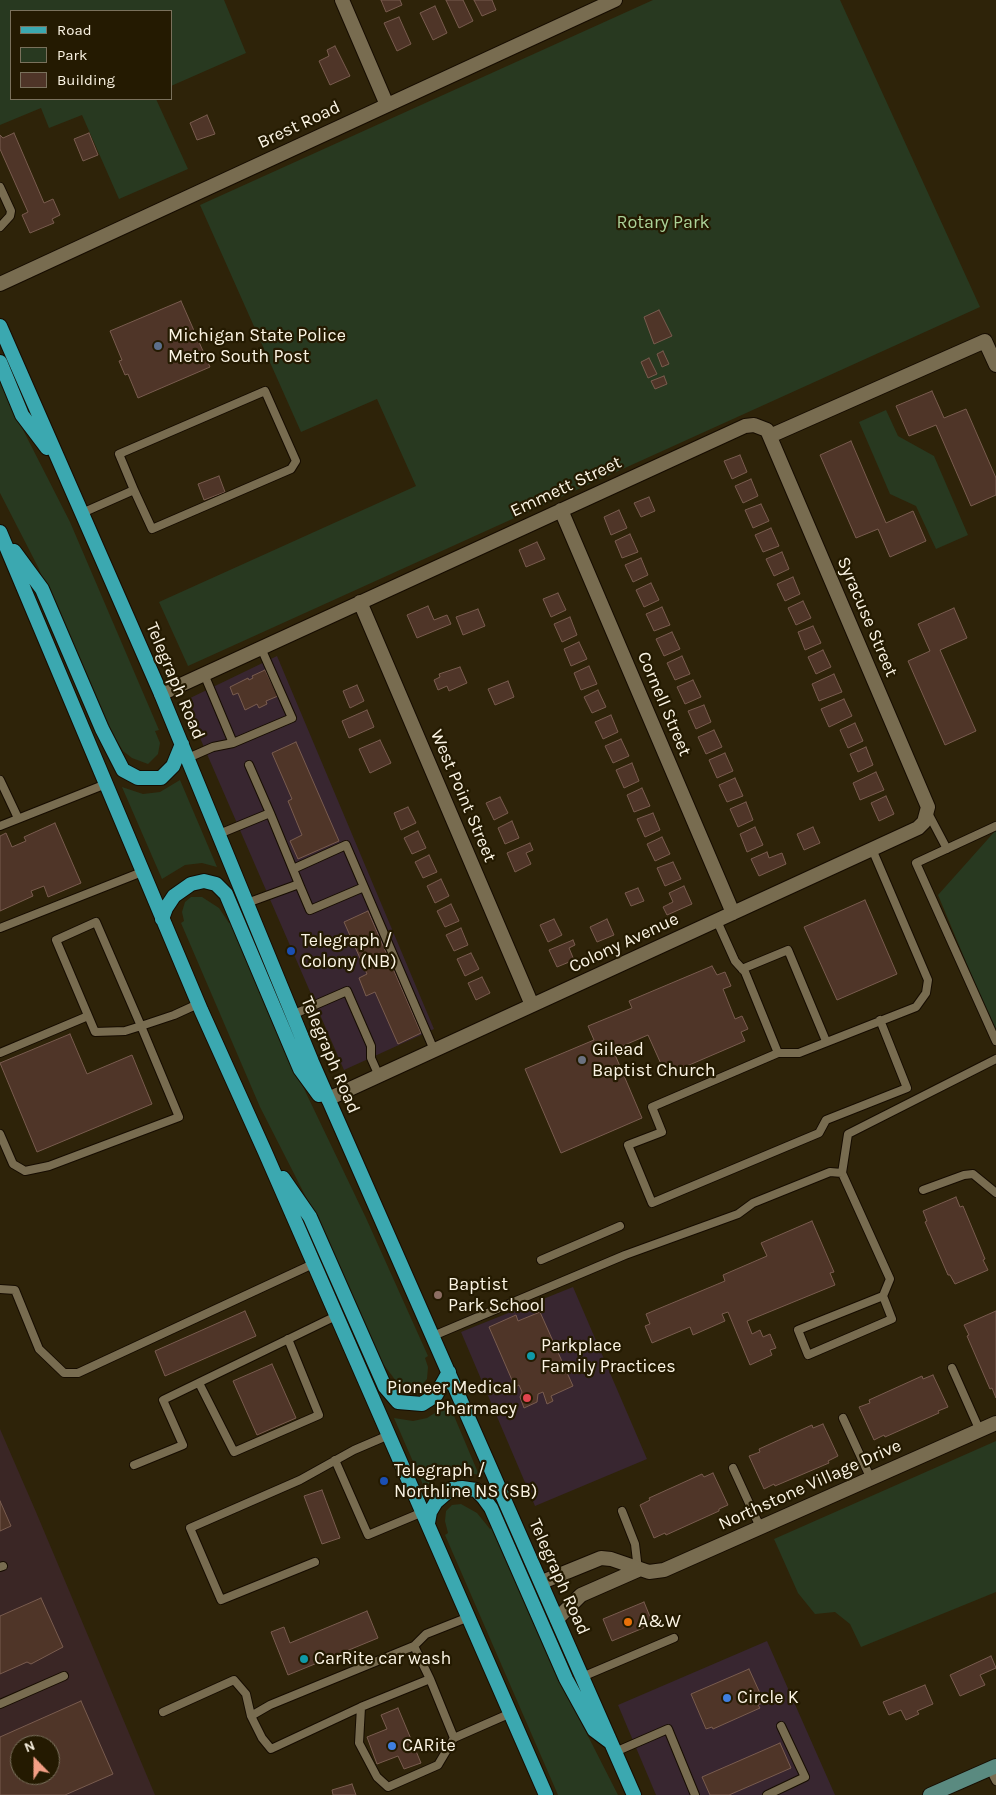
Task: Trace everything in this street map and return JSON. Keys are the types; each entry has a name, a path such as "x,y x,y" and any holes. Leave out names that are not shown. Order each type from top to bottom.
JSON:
{"main road":[{"name":"Telegraph Road","path":"0,326 161,694 337,1120 542,1582 634,1795"},
{"path":"0,362 22,415 64,471"},
{"path":"0,532 42,589 102,729 123,770 138,778 161,778 173,766 182,744"},
{"path":"0,532 198,1004 265,1152 546,1795"},
{"path":"162,920 166,908 174,896 191,884 204,881 216,884 226,894 300,1069 337,1120"},
{"path":"265,1152 310,1218 385,1387 398,1402 422,1404 436,1395 449,1372"},
{"path":"426,1518 436,1502 451,1489 476,1490 484,1497 491,1508 566,1679 594,1730 613,1747"},
{"path":"930,1795 994,1772"}],"street":[{"path":"342,0 387,105"},
{"name":"Brest Road","path":"0,284 387,105 585,6 615,0"},
{"path":"770,436 985,341 996,365"},
{"name":"Emmett Street","path":"161,694 745,426 754,425 762,427 770,436"},
{"name":"Syracuse Street","path":"770,436 928,807 928,813"},
{"name":"Cornell Street","path":"561,510 734,913"},
{"name":"West Point Street","path":"360,602 532,1005"},
{"name":"Colony Avenue","path":"328,1099 918,828 924,822 928,813"},
{"name":"Northstone Village Drive","path":"542,1582 601,1558 611,1559 638,1570 649,1572 664,1570 996,1424"},
{"name":"Northstone Village Drive","path":"557,1618 581,1595 638,1570"}],"lane":[{"path":"0,186 11,211 10,216 0,227"},
{"path":"265,390 296,461 291,469 152,529 134,490 119,454 265,390"},
{"path":"82,513 134,490"},
{"path":"188,758 213,747 233,743 292,718 261,648"},
{"path":"204,674 233,743"},
{"path":"249,765 310,910 364,887"},
{"path":"0,780 18,818"},
{"path":"0,826 106,784"},
{"path":"219,834 270,813"},
{"path":"928,813 947,849"},
{"path":"996,826 916,863 996,1041"},
{"path":"293,869 346,845 434,1050"},
{"path":"872,849 928,980 926,993 916,1007 880,1020 826,1041 799,1053 778,1053 652,1107 662,1132 628,1145 652,1203 819,1132 826,1120 908,1088 880,1020"},
{"path":"0,928 142,872"},
{"path":"247,903 299,884"},
{"path":"717,921 735,961 742,969 778,1053"},
{"path":"0,1134 14,1164 25,1171 57,1163 179,1117 141,1026 96,922 56,940 95,1032 125,1031 141,1026 198,1004"},
{"path":"742,969 788,950 826,1041"},
{"path":"292,1015 347,991 371,1046 371,1058 379,1076"},
{"path":"0,1053 88,1016"},
{"path":"883,1296 798,1330 808,1355 892,1320 883,1296 890,1279 842,1173 848,1134 996,1059"},
{"path":"433,1336 624,1255 738,1214 753,1203 830,1172 842,1173"},
{"path":"923,1190 964,1175 973,1174 996,1193"},
{"path":"541,1260 620,1226"},
{"path":"0,1289 15,1290 39,1349 64,1373 78,1374 313,1264"},
{"path":"134,1466 183,1445 164,1400 336,1316"},
{"path":"199,1383 234,1452 319,1415 288,1339"},
{"path":"952,1368 980,1431"},
{"path":"843,1418 871,1479"},
{"path":"316,1562 221,1600 190,1528 300,1480 335,1460 389,1435"},
{"path":"335,1460 368,1535 426,1518"},
{"path":"733,1468 760,1528"},
{"path":"622,1511 636,1544 638,1570"},
{"path":"251,1716 270,1705 414,1646 426,1634 469,1617"},
{"path":"582,1677 674,1638"},
{"path":"414,1646 430,1679 454,1738"},
{"path":"0,1704 64,1676"},
{"path":"163,1712 234,1680 246,1694 251,1716 262,1738 271,1749 430,1679"},
{"path":"361,1708 359,1743 377,1778 388,1787 438,1766 454,1738 511,1713"},
{"path":"767,1795 805,1777 781,1726"},
{"path":"613,1747 668,1729 695,1795"}],"shaded area":[{"path":"277,656 434,1029 344,1070 184,701"},
{"path":"573,1287 647,1459 535,1506 461,1332"},
{"path":"0,1429 36,1512 155,1795 0,1795"},
{"path":"767,1641 835,1795 656,1795 618,1705"}],"green space":[{"path":"0,0 224,0 246,53 172,86 172,10 10,10 10,100 156,100 188,169 119,199 82,115 49,128 41,108 0,125"},
{"name":"Rotary Park","path":"653,0 840,0 980,307 188,666 159,602 416,486 377,399 301,432 200,205"},
{"path":"0,377 18,420 70,522 159,730 155,731 160,743 158,754 148,764 132,758 123,751 115,738 111,739 38,567 0,493"},
{"path":"886,410 898,436 934,456 968,535 936,549 916,506 890,494 859,422"},
{"path":"180,780 217,867 202,863 185,865 162,879 122,787 143,794 160,792"},
{"path":"996,830 996,1034 938,895"},
{"path":"191,897 202,897 219,908 229,923 232,922 295,1070 366,1218 428,1356 425,1358 428,1367 427,1379 417,1390 399,1385 384,1365 380,1366 311,1207 260,1107 181,923 184,921 182,912 185,902"},
{"path":"449,1404 479,1475 460,1471 443,1474 424,1487 394,1418 413,1421 427,1418"},
{"path":"996,1441 996,1592 861,1647 850,1624 835,1612 815,1614 798,1593 774,1539"},
{"path":"461,1504 477,1513 490,1529 493,1527 563,1687 618,1795 558,1795 445,1535 448,1533 445,1521 446,1511 452,1505"}],"building":[{"path":"381,0 400,0 402,5 386,12"},
{"path":"446,0 463,0 473,21 459,28"},
{"path":"474,0 492,0 496,10 482,16"},
{"path":"435,6 447,33 433,40 420,13"},
{"path":"399,17 411,44 397,51 384,23"},
{"path":"335,46 350,76 330,85 319,61 329,56 327,50"},
{"path":"207,115 215,134 197,140 190,123"},
{"path":"14,133 44,203 53,199 60,215 52,219 54,223 30,233 22,215 28,212 0,149 0,135 3,138"},
{"path":"89,133 98,155 83,161 74,139"},
{"name":"Michigan State Police Metro South Post","path":"181,301 210,367 138,398 128,374 125,375 119,361 122,360 110,331"},
{"path":"659,310 672,336 654,344 644,317"},
{"path":"663,351 669,364 662,367 657,354"},
{"path":"649,358 657,374 648,378 641,362"},
{"path":"664,376 667,384 655,389 651,381"},
{"path":"932,391 944,418 966,409 996,478 996,495 971,506 936,425 909,436 896,406"},
{"path":"851,441 886,523 913,511 926,541 890,557 878,529 856,538 820,455"},
{"path":"740,455 747,472 732,479 724,461"},
{"path":"219,476 225,492 204,500 198,484"},
{"path":"751,479 758,496 743,503 735,486"},
{"path":"649,497 655,511 641,517 634,503"},
{"path":"761,504 769,521 753,528 745,510"},
{"path":"619,510 627,528 611,535 604,517"},
{"path":"771,528 779,546 763,552 755,535"},
{"path":"630,534 638,552 622,558 615,541"},
{"path":"537,542 545,559 526,567 519,550"},
{"path":"782,552 789,569 774,576 766,559"},
{"path":"641,558 648,575 633,582 625,565"},
{"path":"793,577 800,594 785,601 777,584"},
{"path":"651,583 659,600 644,607 636,590"},
{"path":"558,593 566,610 551,617 543,599"},
{"path":"803,601 811,618 796,625 788,608"},
{"path":"428,606 434,620 447,615 451,624 417,638 407,615"},
{"path":"662,607 670,625 654,631 646,614"},
{"path":"954,608 967,638 940,650 976,731 945,745 908,661 930,651 918,624"},
{"path":"478,609 485,626 463,635 456,617"},
{"path":"570,617 577,635 562,642 554,624"},
{"path":"813,626 821,643 805,650 798,632"},
{"path":"672,632 680,649 664,656 656,639"},
{"path":"579,642 587,659 571,666 564,649"},
{"path":"823,650 831,667 816,674 808,657"},
{"path":"682,656 690,674 675,680 667,663"},
{"path":"589,666 597,684 581,690 574,673"},
{"path":"460,667 467,683 449,691 447,686 438,690 434,680 440,677 439,674"},
{"path":"265,670 278,696 266,701 267,704 259,708 257,704 245,710 238,693 233,695 230,687 248,678 249,680 253,678 252,676"},
{"path":"834,674 842,692 819,701 812,684"},
{"path":"693,680 701,697 685,704 677,687"},
{"path":"508,681 514,697 495,705 488,689"},
{"path":"357,685 364,701 350,708 343,691"},
{"path":"598,690 606,707 592,713 584,697"},
{"path":"844,699 852,716 829,727 821,709"},
{"path":"704,705 711,722 696,729 688,711"},
{"path":"367,710 374,727 349,738 342,721"},
{"path":"611,715 618,732 603,739 595,722"},
{"path":"855,723 863,741 848,748 840,730"},
{"path":"714,730 722,747 706,754 698,737"},
{"path":"621,739 629,756 613,763 605,746"},
{"path":"380,740 391,763 370,773 359,749"},
{"path":"296,742 339,841 298,859 290,841 302,835 288,801 292,799 272,753"},
{"path":"866,747 873,765 858,772 850,754"},
{"path":"725,753 733,771 717,778 709,760"},
{"path":"632,763 639,781 624,788 616,770"},
{"path":"876,772 884,790 860,800 853,783"},
{"path":"735,778 743,796 727,802 719,785"},
{"path":"642,788 650,806 634,812 627,795"},
{"path":"886,796 894,814 879,821 871,803"},
{"path":"500,797 508,813 494,820 486,803"},
{"path":"746,802 753,820 738,827 730,809"},
{"path":"408,807 416,823 401,830 394,813"},
{"path":"653,813 660,830 645,837 637,819"},
{"path":"512,821 519,838 505,844 498,828"},
{"path":"55,823 81,883 48,897 44,886 31,891 33,896 0,911 0,836 6,833 12,847 26,841 24,837"},
{"path":"755,827 763,845 747,852 740,834"},
{"path":"813,827 820,843 804,850 797,834"},
{"path":"418,831 426,848 412,854 404,838"},
{"path":"662,837 670,854 655,861 647,844"},
{"path":"530,843 533,850 526,853 531,864 515,872 507,853"},
{"path":"767,852 769,858 782,853 786,864 759,876 751,859"},
{"path":"429,855 437,872 423,878 415,862"},
{"path":"673,862 681,879 665,886 657,868"},
{"path":"441,879 449,896 435,903 427,886"},
{"path":"684,886 692,904 667,915 663,907 673,902 669,893"},
{"path":"638,888 644,901 631,906 625,893"},
{"path":"865,900 897,974 837,1000 804,927"},
{"path":"451,904 459,921 445,927 437,911"},
{"path":"368,911 421,1033 398,1044 375,992 366,996 359,978 367,974 344,922"},
{"path":"554,919 562,935 548,942 540,925"},
{"path":"607,919 614,935 597,942 590,927"},
{"path":"461,928 468,945 454,951 446,935"},
{"path":"573,940 575,945 569,948 574,960 557,967 549,950"},
{"path":"471,953 479,969 465,976 457,959"},
{"name":"Gilead Baptist Church","path":"712,966 717,975 725,972 731,986 723,989 735,1019 742,1016 748,1029 741,1032 745,1041 666,1075 648,1035 613,1050 642,1118 561,1153 525,1069 594,1040 588,1026 632,1008 629,1001"},
{"path":"482,977 490,993 476,1000 468,983"},
{"path":"70,1034 87,1074 132,1055 152,1104 37,1152 0,1063"},
{"path":"956,1197 960,1207 963,1206 988,1270 955,1284 950,1275 948,1275 925,1222 927,1221 923,1211"},
{"path":"812,1221 834,1272 830,1273 835,1285 747,1321 752,1334 760,1330 763,1337 770,1334 776,1348 770,1350 772,1355 750,1365 728,1312 722,1314 725,1321 693,1335 690,1327 652,1343 645,1326 650,1324 646,1314 725,1281 723,1275 767,1256 761,1243"},
{"path":"245,1311 256,1336 165,1376 155,1351"},
{"path":"996,1311 996,1398 992,1388 990,1389 964,1325"},
{"name":"Parkplace Family Practices","path":"540,1312 573,1386 551,1396 553,1401 547,1404 543,1392 538,1394 537,1402 524,1408 520,1397 522,1392 519,1385 515,1387 489,1327 516,1315 518,1321"},
{"path":"272,1364 296,1418 257,1435 233,1381"},
{"path":"933,1375 948,1407 938,1411 939,1413 874,1440 859,1407 870,1403 869,1400 922,1376 923,1379"},
{"path":"823,1424 838,1456 828,1461 829,1463 764,1489 749,1456 760,1452 759,1449 812,1425 813,1428"},
{"path":"713,1473 728,1505 666,1535 665,1533 654,1538 640,1505 650,1500 649,1498 702,1474 704,1477"},
{"path":"322,1490 340,1538 322,1544 304,1496"},
{"path":"0,1501 11,1526 0,1531"},
{"path":"41,1598 63,1647 31,1664 27,1662 0,1674 0,1616"},
{"name":"A&W","path":"644,1602 653,1624 612,1641 603,1619"},
{"name":"CarRite car wash","path":"367,1611 378,1638 288,1675 271,1632 284,1627 290,1643"},
{"path":"991,1656 996,1668 980,1675 985,1685 960,1696 950,1675"},
{"name":"Circle K","path":"749,1669 764,1702 758,1705 760,1708 713,1729 712,1727 706,1729 691,1694"},
{"path":"925,1685 933,1704 917,1711 919,1714 906,1720 901,1710 889,1715 883,1702"},
{"path":"81,1701 113,1774 65,1795 0,1795 0,1737"},
{"name":"CARite","path":"398,1708 421,1763 404,1769 398,1756 377,1764 367,1737 387,1729 381,1715"},
{"path":"780,1743 791,1768 729,1795 710,1795 702,1777"},
{"path":"352,1784 356,1795 333,1795 332,1790"}],"place":[{"name":"Michigan State Police Metro South Post","path":"158,346"},
{"name":"Telegraph / Colony (NB)","path":"291,951"},
{"name":"Gilead Baptist Church","path":"582,1060"},
{"name":"Baptist Park School","path":"438,1295"},
{"name":"Parkplace Family Practices","path":"531,1356"},
{"name":"Pioneer Medical Pharmacy","path":"527,1398"},
{"name":"Telegraph / Northline NS (SB)","path":"384,1481"},
{"name":"A&W","path":"628,1622"},
{"name":"CarRite car wash","path":"304,1659"},
{"name":"Circle K","path":"727,1698"},
{"name":"CARite","path":"392,1746"}]}
